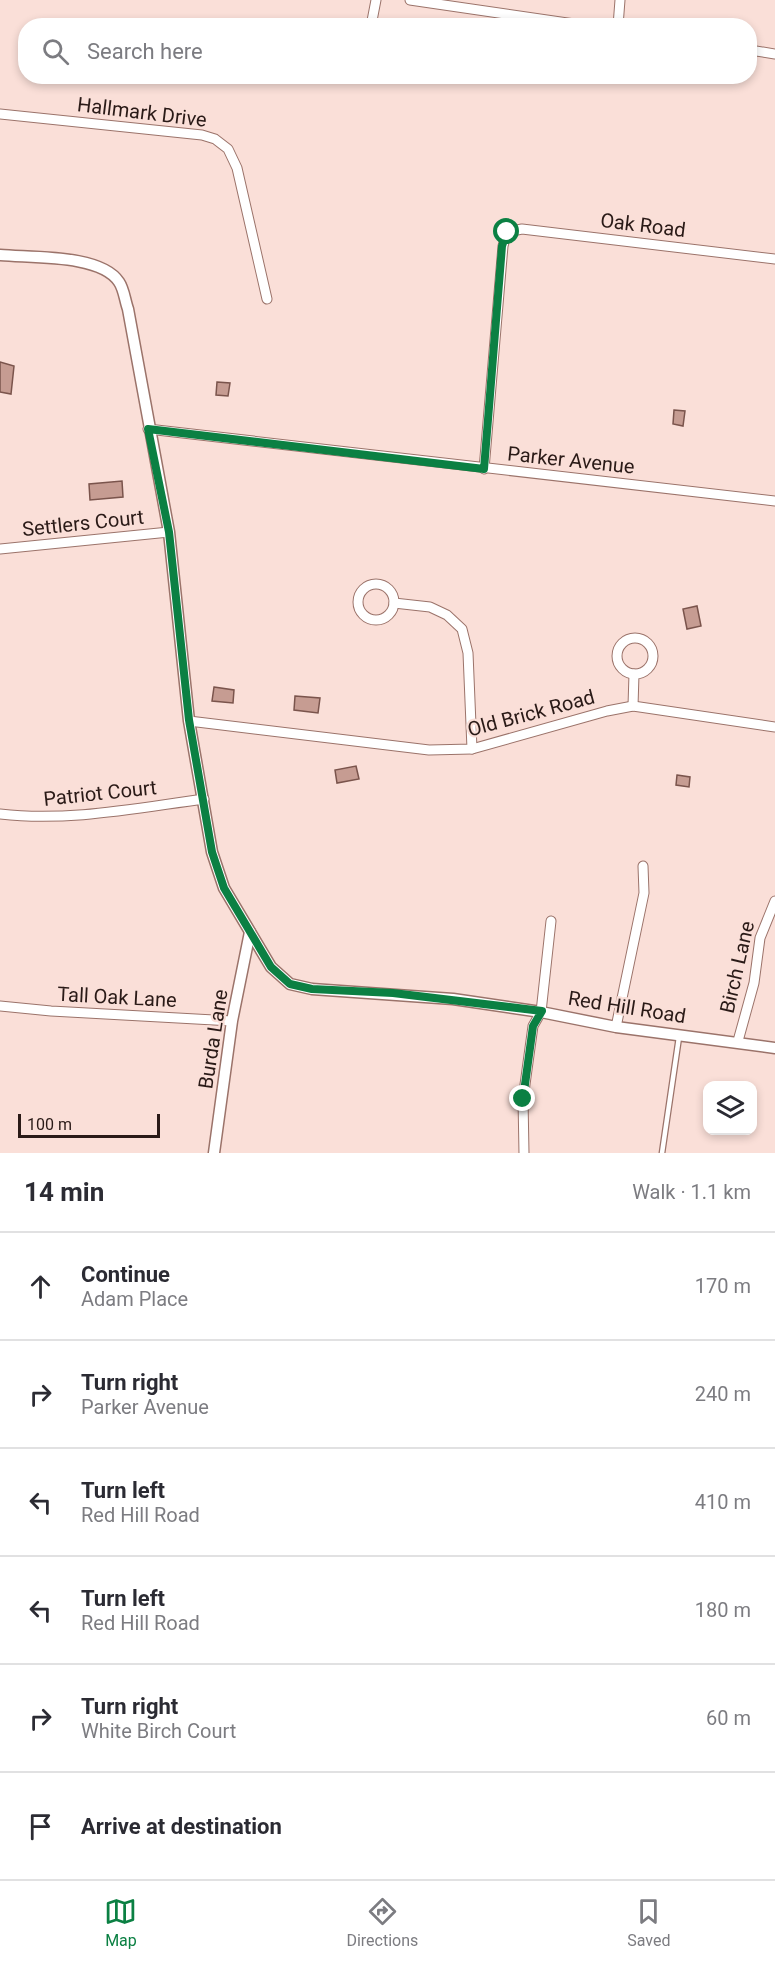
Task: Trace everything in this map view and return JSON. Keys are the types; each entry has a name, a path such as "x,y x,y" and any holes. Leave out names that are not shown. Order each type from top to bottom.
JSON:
{"street":[{"path":"373,18 376,0"},
{"path":"410,0 533,18"},
{"path":"619,18 620,0"},
{"path":"757,51 775,54"},
{"name":"Hallmark Drive","path":"0,114 152,129 202,135 215,139 228,149 237,168 267,299"},
{"name":"Oak Road","path":"484,469 502,246 507,232 522,229 775,259"},
{"name":"Red Hill Road","path":"0,255 83,262 104,268 120,282 128,309 148,429 169,532 189,720 212,852 224,888 271,967 290,984 312,989 413,995 542,1011 616,1027 738,1041 775,1048"},
{"name":"Parker Avenue","path":"148,429 775,501"},
{"name":"Settlers Court","path":"0,549 169,532"},
{"path":"394,603 430,607 447,615 462,629 468,653 472,749"},
{"path":"636,638 650,646 653,659 648,669 634,674 622,670 616,655 622,643 636,638"},
{"path":"633,706 634,674"},
{"name":"Old Brick Road","path":"189,720 429,750 472,749 607,711 633,706 775,727"},
{"name":"Patriot Court","path":"0,813 60,817 204,799"},
{"path":"616,1027 644,893 643,867"},
{"name":"Birch Lane","path":"738,1041 754,982 760,938 775,901"},
{"path":"524,1153 523,1099 533,1026 542,1011 551,921"},
{"name":"Burda Lane","path":"214,1153 232,1021 250,932"},
{"name":"Tall Oak Lane","path":"0,1006 232,1021"}],"lane":[{"path":"662,1153 679,1034"}],"building":[{"path":"0,362 14,366 11,394 0,392"},
{"path":"217,382 230,383 228,396 216,395"},
{"path":"674,410 685,411 683,426 673,424"},
{"path":"122,481 123,497 90,500 89,484"},
{"path":"697,606 701,626 687,629 683,609"},
{"path":"214,687 234,690 233,703 212,701"},
{"path":"295,696 320,698 318,713 294,710"},
{"path":"356,766 359,779 337,783 335,770"},
{"path":"677,775 690,777 689,787 676,785"}],"route":[{"path":"507,232 502,246 484,469 148,429 169,532 189,720 212,852 224,888 271,967 290,984 312,989 393,993 542,1011 533,1026 523,1099"}]}
